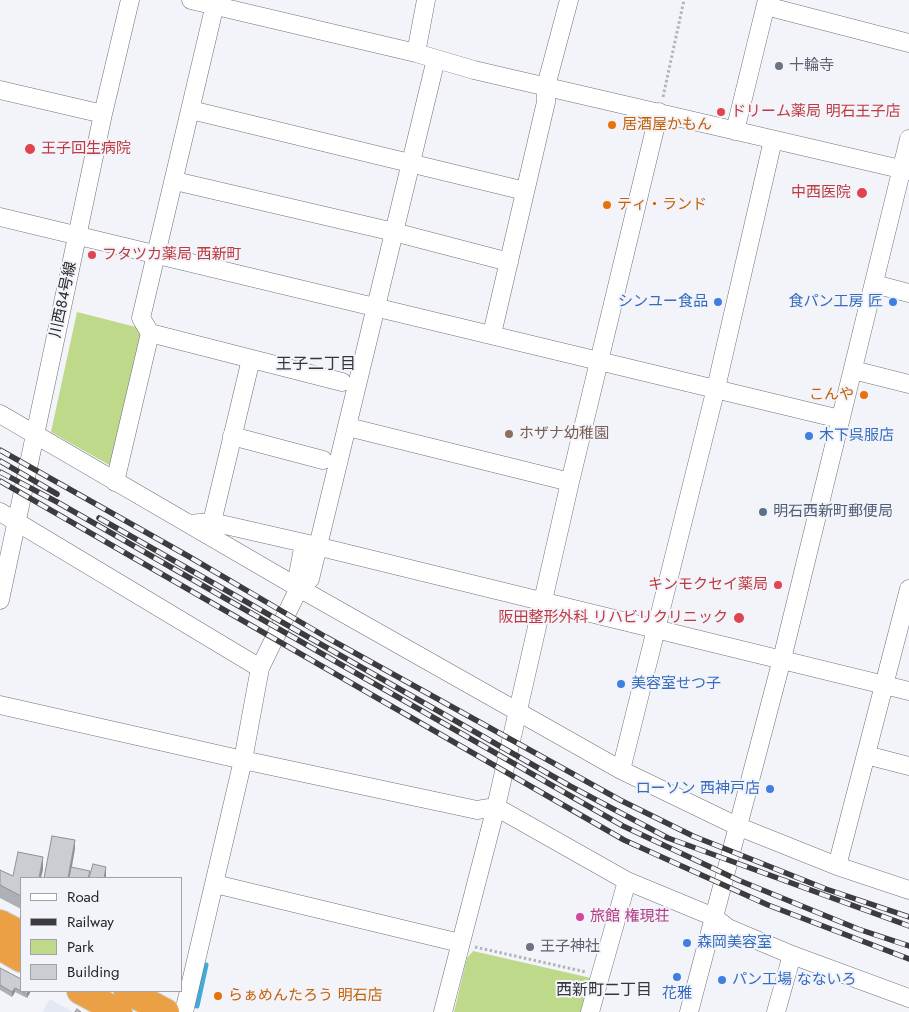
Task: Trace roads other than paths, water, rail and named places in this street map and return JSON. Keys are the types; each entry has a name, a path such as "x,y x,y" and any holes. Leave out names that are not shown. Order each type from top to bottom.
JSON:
{"highway":[{"path":"0,923 20,933"},
{"path":"0,947 20,958"},
{"path":"82,992 119,1012"},
{"path":"129,992 166,1012"}],"street":[{"name":"川西８４号線","path":"0,600 103,114 130,0"},
{"path":"191,0 216,3 546,86 905,170"},
{"path":"416,53 426,0"},
{"path":"492,334 546,102 546,86 569,0"},
{"path":"115,482 150,334 141,318 216,3"},
{"path":"735,131 766,3 909,43"},
{"path":"184,1012 243,760 260,668 299,588 298,575 311,545 348,427 436,59"},
{"path":"0,90 103,114"},
{"path":"191,110 525,191"},
{"path":"443,1012 496,807 570,482 660,112"},
{"path":"689,1012 782,659 840,419 905,170 909,139"},
{"path":"622,770 716,388 773,140"},
{"path":"175,181 394,232 509,262"},
{"path":"0,217 78,234 840,419"},
{"path":"874,284 909,293"},
{"path":"150,334 342,382"},
{"path":"212,522 251,359"},
{"path":"853,370 909,384"},
{"path":"0,414 299,588 622,770 737,826 837,866 909,890"},
{"path":"348,427 570,482"},
{"path":"232,436 323,460"},
{"path":"0,512 260,668"},
{"path":"189,524 212,522 909,691"},
{"path":"837,866 884,685 905,624 909,589"},
{"path":"0,705 477,810 496,807 627,880 714,917 728,928 792,955 909,998"},
{"path":"866,755 909,766"},
{"path":"590,1012 627,880"},
{"path":"215,884 460,943"},
{"path":"776,1012 792,955"}],"waterway":[{"path":"197,1006 206,965"}],"railway":[{"path":"0,450 188,556 326,637 620,800 693,836 826,889 909,917"},
{"path":"0,461 57,494"},
{"path":"0,472 57,502 623,826 738,880 858,929 909,946"},
{"path":"0,481 624,840 768,905 909,959"},
{"path":"99,518 570,786 668,838 909,926"}],"place":[{"name":"十輪寺","path":"779,66"},
{"name":"ドリーム薬局 明石王子店","path":"721,112"},
{"name":"居酒屋かもん","path":"612,125"},
{"name":"王子回生病院","path":"30,149"},
{"name":"中西医院","path":"862,193"},
{"name":"ティ・ランド","path":"607,205"},
{"name":"フタツカ薬局 西新町","path":"92,255"},
{"name":"シンユー食品","path":"718,302"},
{"name":"食パン工房 匠","path":"893,302"},
{"name":"こんや","path":"864,395"},
{"name":"ホザナ幼稚園","path":"509,434"},
{"name":"木下呉服店","path":"809,436"},
{"name":"明石西新町郵便局","path":"763,512"},
{"name":"キンモクセイ薬局","path":"778,585"},
{"name":"阪田整形外科 リハビリクリニック","path":"739,618"},
{"name":"美容室せつ子","path":"621,684"},
{"name":"ローソン 西神戸店","path":"770,789"},
{"name":"旅館 権現荘","path":"580,917"},
{"name":"森岡美容室","path":"687,943"},
{"name":"王子神社","path":"530,947"},
{"name":"花雅","path":"677,977"},
{"name":"パン工場 なないろ","path":"722,980"},
{"name":"らぁめんたろう 明石店","path":"218,996"}],"district":[{"name":"王子二丁目","path":"316,365"},
{"name":"西新町二丁目","path":"604,991"}]}
